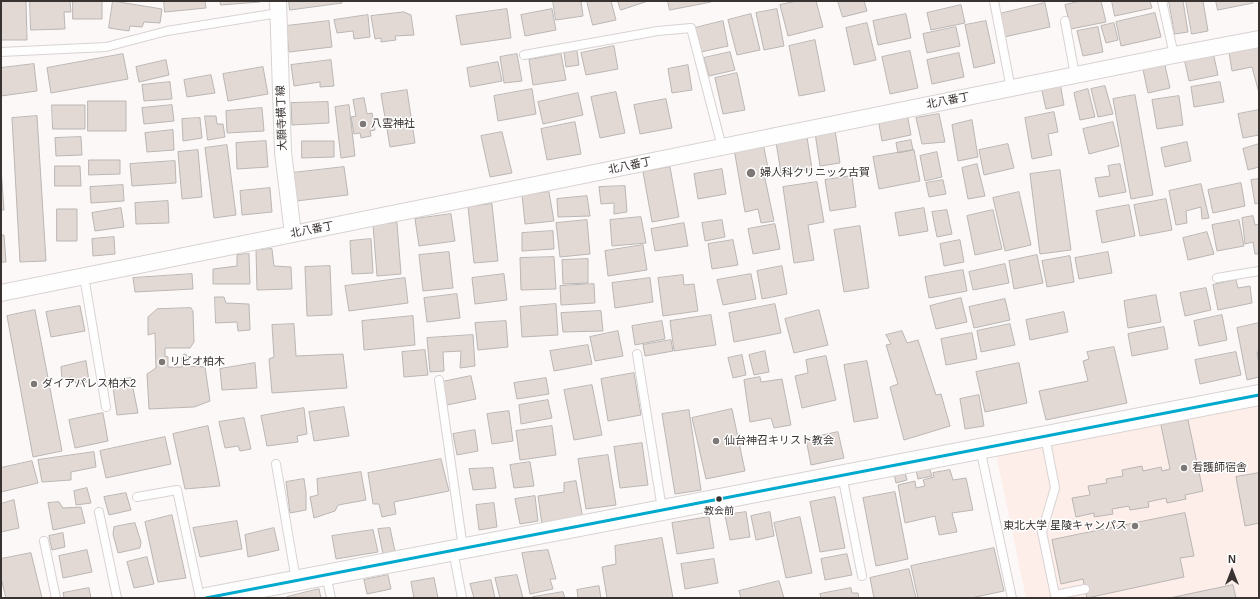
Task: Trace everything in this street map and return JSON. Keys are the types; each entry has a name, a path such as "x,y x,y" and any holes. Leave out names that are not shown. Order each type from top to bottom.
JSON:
{"street":[{"name":"大願寺横丁線","path":"278,7 283,152 293,234"},
{"name":"北八番丁","path":"1,293 1259,39"},
{"path":"206,598 268,589 296,580 326,574 1259,395"}],"lane":[{"path":"994,1 1011,88"},
{"path":"1162,1 1174,55"},
{"path":"1,52 106,47 167,31 278,7"},
{"path":"1065,21 1075,75"},
{"path":"524,55 658,31 691,28 722,147"},
{"path":"1217,278 1259,271"},
{"path":"84,276 106,407"},
{"path":"637,354 662,510"},
{"path":"439,380 462,598"},
{"path":"1045,436 1055,488 1042,532 1056,595 1085,589"},
{"path":"980,448 1012,598"},
{"path":"276,464 296,580"},
{"path":"842,475 862,576"},
{"path":"137,497 177,490 200,598"},
{"path":"99,512 117,598"},
{"path":"44,541 56,598"},
{"path":"326,574 332,598"}],"shaded area":[{"name":"東北大学 星陵キャンパス","path":"1259,405 1259,598 1026,598 996,454"}],"building":[{"path":"1,1 26,1 27,40 1,40"},
{"path":"30,1 70,1 71,12 64,12 65,29 31,30"},
{"path":"73,1 102,1 102,19 73,19"},
{"path":"113,1 162,9 160,23 144,22 142,27 130,26 129,31 109,28"},
{"path":"164,1 205,1 206,8 165,12"},
{"path":"220,1 260,1 260,2 221,5"},
{"path":"289,1 341,1 342,3 290,10"},
{"path":"553,1 581,1 583,16 556,20"},
{"path":"587,1 611,1 616,20 593,25"},
{"path":"618,1 648,1 621,10"},
{"path":"668,1 711,1 711,2 670,10"},
{"path":"797,1 816,1 823,27 788,36 780,5"},
{"path":"838,1 864,1 867,11 843,17"},
{"path":"1081,1 1101,1 1106,22 1071,29 1065,5"},
{"path":"1112,1 1150,1 1152,8 1115,16"},
{"path":"1169,1 1183,1 1188,32 1175,34"},
{"path":"1186,1 1203,1 1208,31 1192,34"},
{"path":"1216,1 1253,1 1253,3 1218,10"},
{"path":"1045,3 1050,27 1004,37 999,14"},
{"path":"961,5 965,23 931,30 927,13"},
{"path":"507,9 511,38 461,45 456,16"},
{"path":"552,9 556,30 525,36 521,15"},
{"path":"777,9 784,46 764,50 756,13"},
{"path":"404,12 411,15 414,35 395,36 396,40 381,42 381,38 375,39 371,16"},
{"path":"1155,13 1161,37 1121,46 1116,22"},
{"path":"751,14 760,50 737,55 728,20"},
{"path":"906,14 911,38 878,45 873,21"},
{"path":"368,15 370,37 354,39 353,31 337,33 334,20"},
{"path":"329,21 332,47 289,52 286,26"},
{"path":"723,21 728,46 701,52 695,28"},
{"path":"986,21 995,63 974,68 965,25"},
{"path":"867,23 876,60 854,65 846,28"},
{"path":"1114,23 1118,40 1106,43 1101,26"},
{"path":"956,27 960,46 927,53 923,34"},
{"path":"1098,27 1103,52 1083,56 1077,31"},
{"path":"815,40 825,91 799,96 789,46"},
{"path":"1259,40 1259,93 1252,67 1232,71 1228,46"},
{"path":"614,46 618,69 586,75 581,53"},
{"path":"577,51 579,65 566,67 564,53"},
{"path":"910,51 918,88 890,94 882,57"},
{"path":"730,52 735,70 709,76 704,58"},
{"path":"1213,52 1218,75 1189,81 1184,58"},
{"path":"959,53 964,77 932,84 927,60"},
{"path":"123,54 128,79 51,93 47,68"},
{"path":"517,54 522,81 504,83 500,57"},
{"path":"561,54 566,80 533,85 529,60"},
{"path":"166,60 169,75 139,82 136,67"},
{"path":"331,60 334,86 320,87 320,82 294,86 291,65"},
{"path":"1164,61 1170,88 1148,93 1142,65"},
{"path":"498,62 502,81 470,87 467,68"},
{"path":"34,64 37,91 1,96 1,68"},
{"path":"688,65 692,90 672,93 668,69"},
{"path":"263,67 268,94 228,101 223,74"},
{"path":"737,73 745,110 723,114 715,78"},
{"path":"211,75 215,93 187,97 184,80"},
{"path":"170,82 172,99 144,101 142,85"},
{"path":"1220,82 1224,102 1194,107 1191,87"},
{"path":"1060,83 1064,105 1046,109 1041,87"},
{"path":"1105,86 1113,114 1098,117 1091,89"},
{"path":"532,89 536,114 498,121 494,96"},
{"path":"1088,89 1095,117 1080,120 1074,93"},
{"path":"407,90 415,143 390,147 381,94"},
{"path":"616,92 625,133 600,138 591,97"},
{"path":"578,93 583,115 543,124 538,102"},
{"path":"1135,95 1153,195 1131,199 1113,99"},
{"path":"1179,96 1183,125 1157,129 1152,100"},
{"name":"八雲神社","path":"364,98 367,114 372,113 375,130 370,131 371,136 361,138 360,133 354,134 351,117 356,116 353,100"},
{"path":"666,99 672,128 640,134 634,105"},
{"path":"88,101 126,101 126,131 88,131"},
{"path":"328,102 329,123 292,125 291,103"},
{"path":"52,105 85,105 85,129 53,129"},
{"path":"172,105 174,121 144,124 142,108"},
{"path":"349,105 355,156 341,158 335,107"},
{"path":"262,108 264,131 227,133 226,111"},
{"path":"1259,110 1259,135 1243,138 1238,114"},
{"path":"1054,112 1058,132 1048,134 1052,155 1032,159 1025,118"},
{"path":"907,113 911,135 882,141 878,119"},
{"path":"939,114 945,142 922,144 916,118"},
{"path":"37,116 46,261 20,262 12,118"},
{"path":"205,116 216,116 217,124 223,124 225,137 208,140"},
{"path":"200,118 202,138 183,141 182,119"},
{"path":"972,120 978,157 958,161 952,125"},
{"path":"575,122 581,154 547,160 541,129"},
{"path":"1113,122 1119,146 1089,154 1083,129"},
{"path":"173,130 174,150 147,152 145,133"},
{"path":"835,130 840,163 820,166 815,133"},
{"path":"502,132 512,173 490,177 481,136"},
{"path":"81,137 82,155 56,156 55,138"},
{"path":"807,137 812,169 781,173 776,142"},
{"path":"911,140 913,150 898,153 896,143"},
{"path":"266,141 268,167 237,169 236,143"},
{"path":"302,141 334,141 334,157 302,158"},
{"path":"1187,142 1191,161 1165,167 1161,148"},
{"path":"763,143 768,168 763,169 774,221 761,223 758,209 745,212 734,149"},
{"path":"1008,144 1014,168 984,175 979,150"},
{"path":"1259,144 1259,167 1248,170 1243,149"},
{"path":"227,145 236,215 214,218 205,148"},
{"path":"198,150 202,197 182,199 178,152"},
{"path":"914,150 920,181 879,189 873,157"},
{"path":"937,152 942,177 925,181 920,156"},
{"path":"89,160 120,160 120,174 89,175"},
{"path":"175,161 176,183 132,186 130,164"},
{"path":"977,164 985,196 968,199 962,168"},
{"path":"1120,164 1126,192 1099,197 1095,178 1110,176 1108,166"},
{"path":"55,166 80,166 81,186 55,186"},
{"path":"344,167 348,195 296,201 292,173"},
{"path":"670,167 679,217 652,222 643,172"},
{"path":"1,168 4,210 1,210"},
{"path":"722,169 726,194 698,199 694,174"},
{"path":"1060,170 1071,250 1040,254 1030,174"},
{"path":"852,176 856,207 830,211 825,180"},
{"path":"1259,179 1259,203 1255,204 1251,180"},
{"path":"943,180 946,194 929,197 926,183"},
{"path":"817,182 824,222 808,225 814,260 794,263 783,187"},
{"path":"1241,183 1245,206 1213,213 1208,190"},
{"path":"1201,184 1209,218 1202,219 1201,207 1186,211 1187,223 1176,225 1169,191"},
{"path":"123,185 124,201 91,203 90,187"},
{"path":"625,186 627,212 614,214 614,203 601,204 599,187"},
{"path":"270,188 272,212 242,215 240,191"},
{"path":"549,192 554,221 525,224 522,195"},
{"path":"1019,192 1031,245 1005,251 993,198"},
{"path":"587,196 590,216 558,217 557,199"},
{"path":"1166,199 1172,230 1140,236 1134,205"},
{"path":"168,201 169,223 136,224 135,203"},
{"path":"492,204 498,261 474,263 468,207"},
{"path":"1129,205 1135,236 1102,243 1096,211"},
{"path":"121,208 124,227 95,231 92,213"},
{"path":"924,208 928,231 899,236 895,213"},
{"path":"57,209 77,209 77,241 57,241"},
{"path":"947,210 952,234 937,237 932,212"},
{"path":"993,210 1002,249 975,255 967,216"},
{"path":"451,214 455,241 419,246 415,219"},
{"path":"1253,216 1255,225 1259,224 1259,254 1255,254 1253,242 1245,244 1242,218"},
{"path":"641,217 646,243 612,246 610,220"},
{"path":"587,220 590,254 560,257 556,223"},
{"path":"722,220 725,237 705,241 702,223"},
{"path":"1239,220 1244,246 1217,251 1212,225"},
{"path":"397,223 401,274 377,276 373,225"},
{"path":"684,223 688,246 655,251 651,229"},
{"path":"775,224 780,249 753,254 748,229"},
{"path":"860,226 869,288 844,292 834,230"},
{"path":"553,231 554,249 522,251 522,233"},
{"path":"1207,232 1214,254 1188,260 1183,238"},
{"path":"1,235 4,235 6,262 1,262"},
{"path":"114,237 115,254 93,256 92,239"},
{"path":"371,239 373,273 352,274 350,241"},
{"path":"733,240 738,265 712,269 708,244"},
{"path":"960,240 964,262 944,266 940,244"},
{"path":"643,245 647,270 608,276 605,251"},
{"path":"272,249 274,266 291,267 292,289 257,290 256,250"},
{"path":"449,252 453,288 423,291 419,255"},
{"path":"1108,252 1112,273 1079,279 1075,258"},
{"path":"249,254 250,284 213,284 213,269 237,266 237,255"},
{"path":"1037,255 1043,283 1014,289 1009,261"},
{"path":"1070,256 1074,282 1047,287 1042,261"},
{"path":"554,257 556,289 521,290 520,258"},
{"path":"588,259 588,283 563,284 562,260"},
{"path":"1005,264 1009,283 973,290 969,272"},
{"path":"330,266 332,315 307,316 305,267"},
{"path":"782,266 787,294 762,299 757,271"},
{"path":"963,270 967,291 929,298 925,277"},
{"path":"192,274 193,289 135,292 133,278"},
{"path":"504,274 507,300 475,304 472,278"},
{"path":"751,274 756,299 723,305 717,280"},
{"path":"683,275 684,285 694,284 698,311 663,316 658,278"},
{"path":"405,278 408,303 349,311 345,286"},
{"path":"650,278 653,302 615,308 612,283"},
{"path":"1236,280 1238,288 1250,286 1252,303 1218,310 1213,285"},
{"path":"594,284 595,303 561,305 560,286"},
{"path":"1206,288 1211,310 1185,316 1180,293"},
{"path":"457,294 460,318 427,322 424,298"},
{"path":"1156,295 1161,322 1128,328 1124,301"},
{"path":"215,297 224,297 226,303 249,304 250,330 238,331 237,322 216,323"},
{"path":"961,298 967,322 936,329 930,306"},
{"path":"1005,299 1010,320 974,328 969,307"},
{"path":"556,304 558,335 522,337 520,307"},
{"path":"775,304 781,333 734,342 729,313"},
{"path":"80,306 85,331 51,337 46,312"},
{"name":"リビオ柏木","path":"191,308 193,311 194,342 190,348 165,348 165,356 168,357 168,367 182,367 182,357 184,354 188,356 188,366 205,367 210,401 194,407 149,409 147,374 156,368 155,333 148,335 148,317 157,309"},
{"name":"ダイアパレス柏木2","path":"35,310 62,451 33,457 7,316"},
{"path":"819,310 828,345 794,353 785,319"},
{"path":"601,311 603,331 563,332 561,313"},
{"path":"1064,312 1068,332 1030,340 1026,320"},
{"path":"711,315 716,345 674,351 670,321"},
{"path":"1222,315 1227,340 1199,346 1194,321"},
{"path":"413,316 415,345 364,350 362,321"},
{"path":"506,321 508,347 478,350 475,323"},
{"path":"662,321 665,339 635,345 632,326"},
{"path":"1259,323 1259,352 1257,352 1259,377 1247,380 1237,328"},
{"path":"294,324 296,356 343,354 347,388 272,393 269,359 274,357 272,325"},
{"path":"1010,324 1015,345 981,352 977,331"},
{"path":"1164,327 1168,349 1132,356 1128,334"},
{"path":"618,331 623,356 595,361 590,337"},
{"path":"902,331 907,343 918,340 936,395 941,394 950,426 904,440 890,387 898,384 886,345 891,344 886,335"},
{"path":"972,333 977,359 946,365 941,339"},
{"path":"473,335 475,366 460,368 461,351 443,352 444,371 430,372 427,338"},
{"path":"671,340 673,351 645,356 643,345"},
{"path":"588,345 592,364 554,371 550,351"},
{"path":"1114,347 1127,403 1046,420 1039,391 1088,381 1083,361 1089,359 1087,352"},
{"path":"425,350 428,375 404,377 402,352"},
{"path":"765,351 769,372 754,375 749,355"},
{"path":"1236,352 1241,375 1200,384 1195,360"},
{"path":"742,355 746,375 733,378 728,358"},
{"path":"826,356 836,400 802,408 795,376 808,373 806,360"},
{"path":"86,361 89,381 77,385 72,377 62,379 61,367"},
{"path":"867,361 878,418 854,422 844,365"},
{"path":"255,363 257,388 222,390 220,369"},
{"path":"1019,363 1027,403 985,412 976,372"},
{"path":"634,373 641,415 608,421 601,379"},
{"path":"471,376 476,399 447,405 442,382"},
{"path":"760,377 761,382 782,379 791,425 774,428 771,418 750,422 744,380"},
{"path":"131,378 138,413 117,415 112,381"},
{"path":"546,378 549,394 517,399 514,383"},
{"path":"592,385 602,435 574,440 564,390"},
{"path":"979,395 984,426 965,429 960,399"},
{"path":"548,400 552,418 521,424 519,405"},
{"path":"344,407 349,436 314,441 309,412"},
{"path":"304,408 307,434 297,436 298,442 267,446 261,416"},
{"path":"732,409 745,471 706,479 692,418"},
{"path":"689,410 701,490 675,494 662,414"},
{"path":"509,411 513,441 492,444 487,414"},
{"path":"103,413 108,441 75,448 69,420"},
{"path":"244,418 251,449 240,451 238,446 225,448 219,422"},
{"name":"看護師宿舎","path":"1188,420 1203,491 1185,495 1186,499 1167,503 1166,498 1148,502 1149,507 1130,510 1129,506 1112,509 1113,514 1094,517 1094,513 1076,517 1072,498 1090,495 1088,486 1107,483 1106,479 1123,476 1122,470 1142,466 1143,471 1161,467 1162,471 1170,469 1161,425"},
{"path":"208,426 220,486 185,489 173,434"},
{"path":"552,426 556,455 520,460 516,431"},
{"path":"475,430 478,451 457,455 453,434"},
{"path":"838,432 844,458 811,465 806,439"},
{"path":"165,437 171,464 106,478 100,451"},
{"path":"642,443 648,485 620,488 614,447"},
{"path":"94,452 96,467 71,472 71,480 42,482 38,460"},
{"path":"608,455 616,505 586,509 578,459"},
{"path":"441,459 449,491 394,502 396,514 382,517 379,504 373,504 368,473"},
{"path":"32,461 38,483 1,492 1,468"},
{"path":"530,462 534,486 514,488 510,465"},
{"path":"929,467 932,476 918,479 916,470"},
{"path":"493,468 496,488 473,490 469,469"},
{"path":"950,470 953,480 966,478 973,510 952,513 957,532 939,535 935,516 905,523 898,485 915,481 916,488 925,486 923,480 934,477 933,473"},
{"path":"361,472 366,500 338,505 335,511 314,518 310,497 318,495 317,479"},
{"path":"905,472 907,480 896,483 894,474"},
{"path":"1259,473 1259,523 1245,526 1236,477"},
{"path":"304,479 306,510 290,513 286,482"},
{"path":"576,481 583,519 542,525 538,496 564,492 564,483"},
{"path":"87,488 91,503 76,505 74,491"},
{"path":"895,492 908,559 876,566 863,498"},
{"path":"126,493 131,510 109,515 104,497"},
{"path":"535,496 538,521 520,524 515,499"},
{"path":"835,497 845,548 820,552 810,502"},
{"path":"14,500 19,528 1,532 1,504"},
{"path":"59,502 63,508 81,507 85,523 53,530 48,503"},
{"path":"494,503 497,527 479,530 476,505"},
{"path":"746,512 750,537 730,540 725,515"},
{"path":"770,512 774,536 756,540 751,516"},
{"path":"1185,513 1194,556 1180,558 1184,577 1087,598 1083,579 1061,584 1052,540"},
{"path":"172,515 186,578 158,582 145,522"},
{"path":"709,517 714,548 677,554 672,523"},
{"path":"800,517 812,573 786,578 774,523"},
{"path":"237,521 242,549 200,557 193,528"},
{"path":"135,523 141,542 140,548 118,553 113,534 114,527"},
{"path":"274,528 279,550 248,557 245,535"},
{"path":"390,528 395,551 383,554 378,529"},
{"path":"373,530 378,552 336,559 332,536"},
{"path":"63,533 65,547 52,550 49,536"},
{"path":"662,538 673,598 607,598 602,567 616,564 615,546"},
{"path":"994,548 1004,591 971,598 918,598 911,566"},
{"path":"87,550 92,572 63,578 59,556"},
{"path":"548,550 556,579 550,579 553,589 530,594 522,553"},
{"path":"31,553 42,598 6,598 1,578 1,559"},
{"path":"847,554 852,575 825,580 821,559"},
{"path":"147,557 154,584 134,588 127,562"},
{"path":"714,559 718,583 685,589 681,564"},
{"path":"909,569 916,598 874,598 870,578"},
{"path":"388,575 391,589 367,594 364,580"},
{"path":"517,575 523,598 500,598 495,578"},
{"path":"434,578 438,598 414,598 411,582"},
{"path":"491,580 495,598 474,598 470,584"},
{"path":"779,581 784,598 741,598 739,591"},
{"path":"1233,585 1236,598 1170,598"},
{"path":"599,586 601,598 578,598 577,590"},
{"path":"89,588 91,598 64,598 63,593"},
{"path":"851,588 852,593 858,593 859,598 821,598 820,594"},
{"path":"319,589 321,598 287,598 287,597"},
{"path":"563,592 565,598 533,597"}],"transit line":[{"path":"206,598 1259,395"}],"place":[{"name":"八雲神社","path":"363,124"},
{"name":"婦人科クリニック古賀","path":"751,173"},
{"name":"リビオ柏木","path":"162,362"},
{"name":"ダイアパレス柏木2","path":"34,384"},
{"name":"仙台神召キリスト教会","path":"716,441"},
{"name":"看護師宿舎","path":"1184,468"},
{"name":"教会前","path":"719,499"},
{"name":"東北大学 星陵キャンパス","path":"1135,526"}]}
